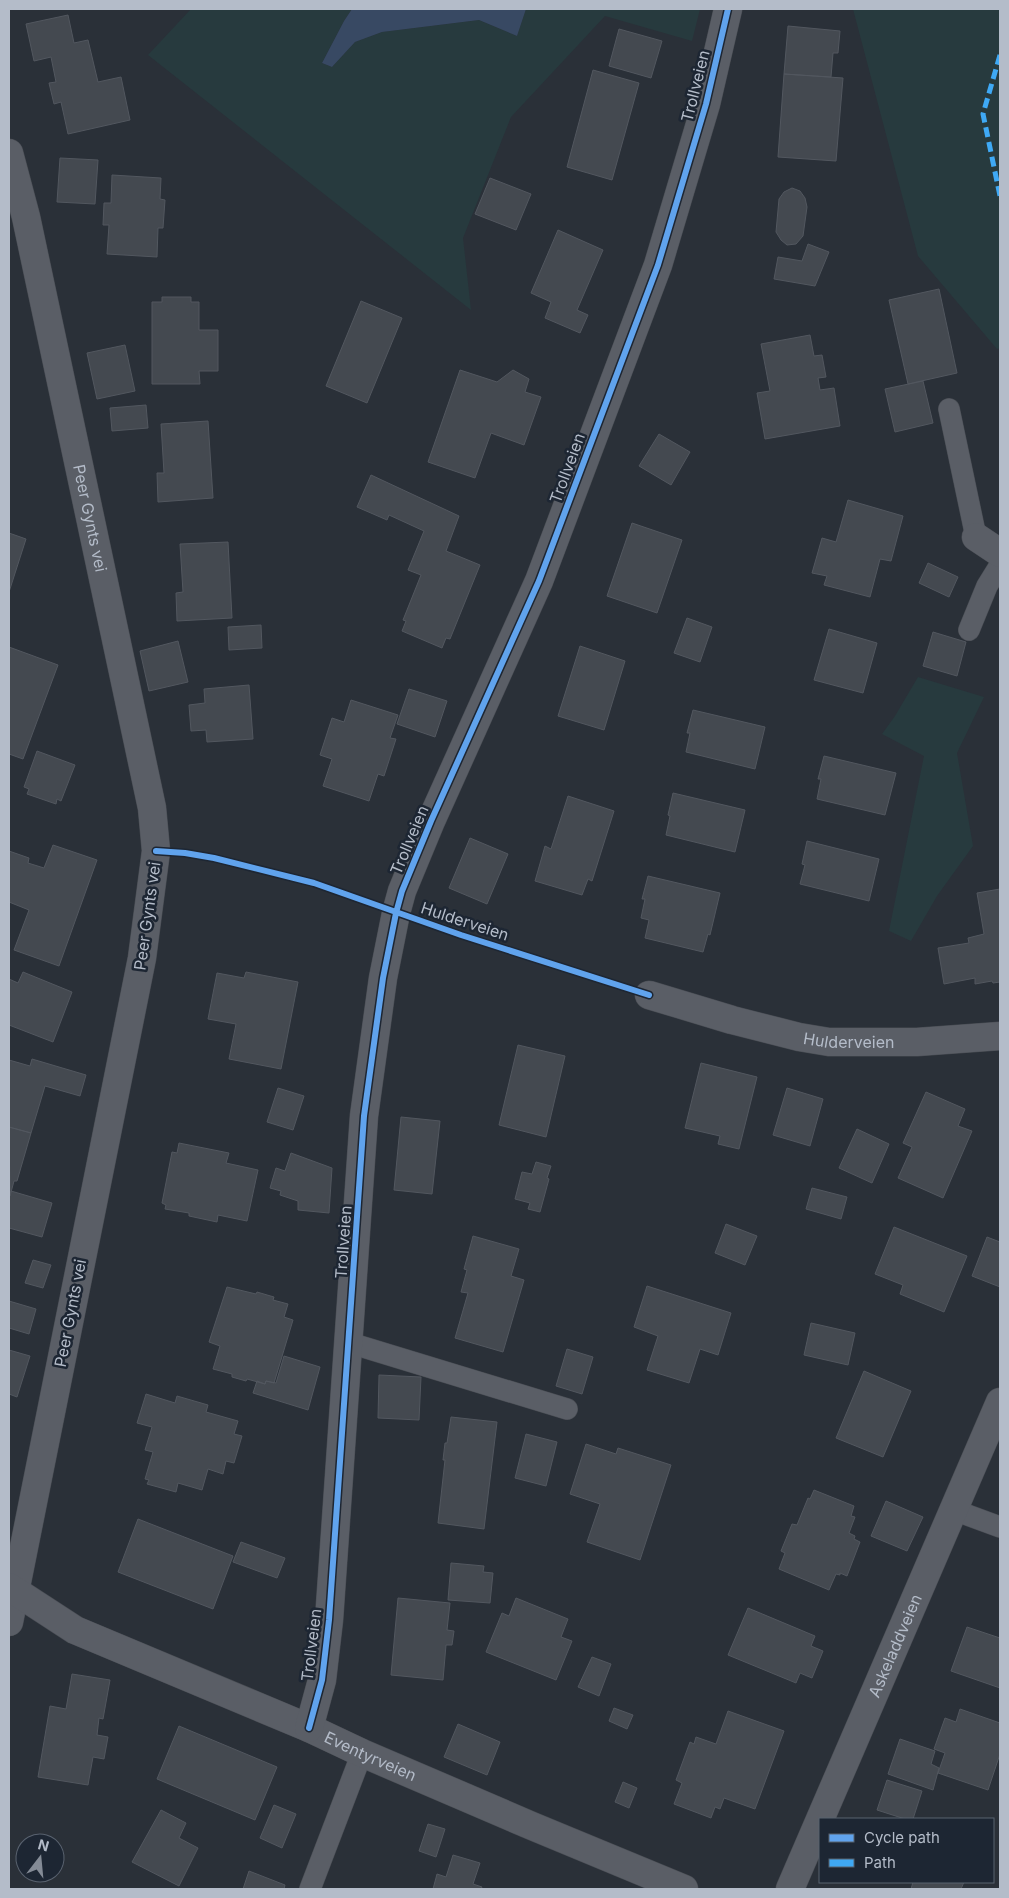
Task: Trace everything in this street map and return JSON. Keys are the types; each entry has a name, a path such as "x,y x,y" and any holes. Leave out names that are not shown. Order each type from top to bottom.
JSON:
{"street":[{"name":"Trollveien","path":"309,1728 322,1680 326,1647 367,1097 383,978 400,898 431,821 539,581 658,265 706,104 728,9"},
{"name":"Peer Gynts vei","path":"9,152 26,217 152,808 156,851 142,958 11,1589 9,1622"},
{"path":"976,537 1000,553"},
{"name":"Hulderveien","path":"649,995 732,1020 799,1037 828,1042 916,1042 1000,1036"},
{"name":"Askeladdveien","path":"821,1818 1000,1402"},
{"name":"Eventyrveien","path":"11,1589 75,1630 684,1889"},
{"name":"Askeladdveien","path":"790,1889 819,1822"}],"lane":[{"path":"949,410 976,537"},
{"path":"969,630 987,586 1000,565"},
{"path":"350,1343 567,1409"},
{"path":"954,1510 1000,1527"},
{"path":"310,1889 362,1753"}],"green space":[{"path":"191,9 352,9 322,63 332,67 355,42 382,32 479,20 517,36 526,9 700,9 692,41 605,16 511,117 463,238 471,310 148,55"},
{"path":"853,9 1000,9 1000,348 997,349 918,256"},
{"path":"918,677 984,697 957,753 973,846 937,896 911,941 889,931 924,756 882,734"}],"water":[{"path":"352,9 526,9 517,36 479,20 382,32 355,42 332,67 322,63"}],"building":[{"path":"68,15 74,43 88,40 98,82 121,77 130,120 68,134 61,102 54,104 49,83 56,82 51,57 34,61 26,24"},
{"path":"788,26 840,31 838,53 833,53 831,77 784,74"},
{"path":"619,29 662,41 651,78 609,66"},
{"path":"593,70 639,83 612,180 567,167"},
{"path":"784,74 843,78 836,161 778,157"},
{"path":"60,158 98,160 95,204 57,202"},
{"path":"112,175 161,178 160,199 165,200 163,228 158,228 157,257 107,254 109,225 103,225 104,203 111,203"},
{"path":"490,178 531,194 516,230 475,214"},
{"path":"792,188 800,191 805,198 807,207 803,236 796,244 787,245 776,232 779,199 784,192"},
{"path":"558,230 603,250 577,310 588,315 580,333 545,318 551,302 531,293"},
{"path":"808,244 829,252 815,286 774,279 778,257 802,261"},
{"path":"939,289 957,373 908,384 889,300"},
{"path":"162,297 191,297 191,302 199,302 199,330 218,330 218,371 199,371 200,384 152,384 152,302 162,302"},
{"path":"361,301 402,318 367,403 326,386"},
{"path":"810,335 814,356 822,355 826,377 818,378 820,390 834,388 840,426 765,439 757,393 770,391 761,344"},
{"path":"125,345 135,391 97,399 87,353"},
{"path":"460,370 497,382 513,370 529,379 525,392 541,397 524,445 491,433 475,478 428,462"},
{"path":"923,381 933,423 895,432 885,389"},
{"path":"146,405 148,428 112,431 110,408"},
{"path":"208,421 213,498 158,502 157,473 164,473 161,424"},
{"path":"659,434 690,452 671,485 639,466"},
{"path":"371,475 459,516 446,551 480,565 450,639 446,638 442,648 402,631 406,621 403,620 421,575 408,570 424,531 389,515 387,520 357,507"},
{"path":"848,500 903,516 891,561 880,559 870,597 824,585 827,576 812,573 822,538 836,542"},
{"path":"632,523 682,540 657,613 607,596"},
{"path":"9,533 26,539 9,592"},
{"path":"228,542 232,618 177,621 176,593 183,592 180,544"},
{"path":"928,563 958,577 949,597 919,583"},
{"path":"687,618 712,627 700,662 674,653"},
{"path":"261,625 262,648 229,650 228,627"},
{"path":"829,629 877,643 863,693 814,680"},
{"path":"933,632 966,642 957,676 923,666"},
{"path":"178,641 188,682 149,691 140,651"},
{"path":"580,646 625,661 604,730 558,716"},
{"path":"9,647 58,665 23,759 9,754"},
{"path":"249,685 253,739 207,742 206,730 191,731 189,705 205,703 204,689"},
{"path":"409,689 447,701 435,737 397,724"},
{"path":"351,700 398,715 390,738 396,739 384,776 378,774 369,801 323,786 332,759 320,755 332,718 344,722"},
{"path":"693,710 765,727 755,769 686,752 690,733 687,733"},
{"path":"37,751 75,765 61,801 57,799 56,804 27,794 29,789 24,787"},
{"path":"824,756 896,773 885,815 817,799 821,779 818,779"},
{"path":"673,793 745,810 735,852 666,835"},
{"path":"568,796 614,811 592,881 588,879 582,895 535,881 545,846 551,849"},
{"path":"470,838 508,854 487,904 449,888"},
{"path":"807,841 879,859 869,901 800,884 805,865 802,864"},
{"path":"53,845 97,860 59,966 14,950 29,910 9,902 9,851 29,858 28,863 44,868"},
{"path":"648,876 720,893 710,935 708,934 703,952 645,938 649,920 641,918 645,899 642,899"},
{"path":"1000,889 1000,982 993,983 992,981 975,984 975,978 944,984 938,948 969,943 968,938 984,934 977,893"},
{"path":"23,972 72,992 53,1042 9,1025 9,979 18,983"},
{"path":"246,972 298,982 281,1069 229,1059 236,1024 208,1019 217,973 244,978"},
{"path":"518,1045 565,1056 546,1137 499,1125"},
{"path":"32,1059 86,1075 80,1096 45,1086 31,1133 9,1127 9,1060 30,1066"},
{"path":"701,1063 757,1077 739,1149 718,1144 720,1136 685,1128"},
{"path":"278,1088 304,1096 293,1130 267,1122"},
{"path":"787,1088 823,1099 810,1146 773,1135"},
{"path":"926,1092 965,1109 958,1126 972,1131 943,1198 898,1178 912,1147 903,1143"},
{"path":"401,1117 440,1121 432,1194 394,1190"},
{"path":"9,1127 31,1133 17,1181 14,1181 10,1196"},
{"path":"857,1129 889,1144 872,1183 839,1168"},
{"path":"179,1143 229,1153 226,1163 258,1170 247,1221 218,1215 217,1222 189,1216 189,1213 165,1209 166,1205 162,1203 172,1152 177,1153"},
{"path":"291,1153 332,1168 329,1213 298,1210 298,1201 280,1195 281,1191 270,1188 276,1168 285,1171"},
{"path":"536,1162 551,1166 540,1212 528,1209 530,1203 515,1199 522,1172 532,1174"},
{"path":"812,1188 847,1197 841,1219 806,1209"},
{"path":"11,1191 52,1203 42,1237 9,1228 9,1195"},
{"path":"726,1224 757,1236 745,1265 715,1253"},
{"path":"894,1227 967,1256 944,1312 900,1294 903,1285 875,1274"},
{"path":"473,1236 519,1249 511,1276 524,1280 503,1352 455,1338 468,1293 461,1292 467,1270 464,1269"},
{"path":"987,1237 1000,1242 1000,1287 972,1276"},
{"path":"33,1260 51,1265 43,1288 25,1283"},
{"path":"647,1286 731,1313 718,1355 700,1349 689,1383 647,1370 658,1336 634,1327"},
{"path":"227,1287 256,1294 257,1292 274,1297 273,1300 288,1304 284,1317 293,1320 274,1383 266,1381 265,1384 247,1379 246,1381 232,1377 232,1374 213,1369 220,1346 209,1342"},
{"path":"9,1301 36,1309 29,1334 9,1328"},
{"path":"811,1323 855,1333 848,1365 804,1355"},
{"path":"567,1349 593,1357 582,1394 556,1386"},
{"path":"9,1350 30,1356 17,1397 9,1394"},
{"path":"284,1356 320,1367 308,1410 253,1393 257,1381 265,1384 266,1381 276,1383"},
{"path":"864,1371 911,1391 883,1457 836,1438"},
{"path":"379,1375 421,1377 419,1420 378,1418"},
{"path":"146,1394 175,1403 177,1396 208,1405 206,1412 238,1421 234,1434 242,1436 234,1463 226,1461 223,1474 208,1469 202,1490 178,1483 176,1492 147,1484 149,1480 145,1479 153,1452 145,1450 152,1427 137,1423"},
{"path":"451,1417 497,1422 484,1529 438,1523 445,1443 447,1443"},
{"path":"526,1434 557,1442 546,1486 515,1478"},
{"path":"586,1444 616,1454 618,1448 671,1465 640,1560 587,1542 600,1504 570,1494"},
{"path":"814,1490 854,1506 851,1516 855,1517 849,1533 860,1542 847,1576 840,1573 840,1575 836,1574 829,1590 779,1569 785,1553 781,1551 792,1524 797,1525 808,1498 810,1499"},
{"path":"886,1501 923,1517 907,1551 871,1536"},
{"path":"138,1519 233,1556 213,1609 118,1572"},
{"path":"241,1542 285,1558 277,1578 233,1562"},
{"path":"451,1563 484,1566 483,1572 493,1573 490,1603 448,1600"},
{"path":"398,1598 450,1603 447,1630 454,1631 452,1645 446,1645 443,1680 391,1675"},
{"path":"516,1598 568,1619 561,1637 572,1641 556,1680 486,1652 502,1613 509,1616"},
{"path":"748,1608 815,1636 811,1646 823,1651 812,1678 800,1673 796,1683 728,1655"},
{"path":"967,1627 1000,1638 1000,1688 951,1671"},
{"path":"592,1657 611,1664 599,1696 578,1687"},
{"path":"72,1674 110,1680 103,1719 99,1718 97,1735 108,1737 104,1759 93,1757 88,1785 38,1777 50,1706 66,1709"},
{"path":"614,1708 633,1715 627,1729 609,1721"},
{"path":"960,1709 1000,1723 1000,1754 988,1790 938,1773 945,1753 934,1749 945,1718 956,1722"},
{"path":"728,1711 784,1731 755,1809 724,1798 720,1809 715,1807 711,1818 674,1804 682,1783 676,1780 690,1742 694,1744 696,1737 716,1744"},
{"path":"458,1724 500,1742 487,1775 444,1757"},
{"path":"179,1726 277,1767 255,1820 157,1779"},
{"path":"900,1739 935,1751 931,1764 939,1768 933,1790 888,1774"},
{"path":"887,1780 922,1791 913,1818 902,1818 877,1810"},
{"path":"623,1782 637,1788 629,1808 615,1802"},
{"path":"274,1805 296,1814 282,1848 260,1838"},
{"path":"161,1810 186,1823 179,1838 198,1848 179,1886 132,1862"},
{"path":"428,1824 445,1829 436,1857 419,1851"},
{"path":"453,1855 480,1863 473,1884 482,1887 481,1889 433,1889 437,1874 446,1877"},
{"path":"249,1871 285,1885 284,1889 243,1889"},
{"path":"913,1883 964,1883 961,1889 911,1889"}],"marked path":[{"path":"1000,55 983,114 1000,196"}],"cycle path":[{"path":"309,1728 322,1680 329,1620 364,1116 383,978 396,913 402,891 431,821 539,581 658,265 706,104 728,9"},
{"path":"156,851 214,858 314,883 461,935 649,995"}]}
